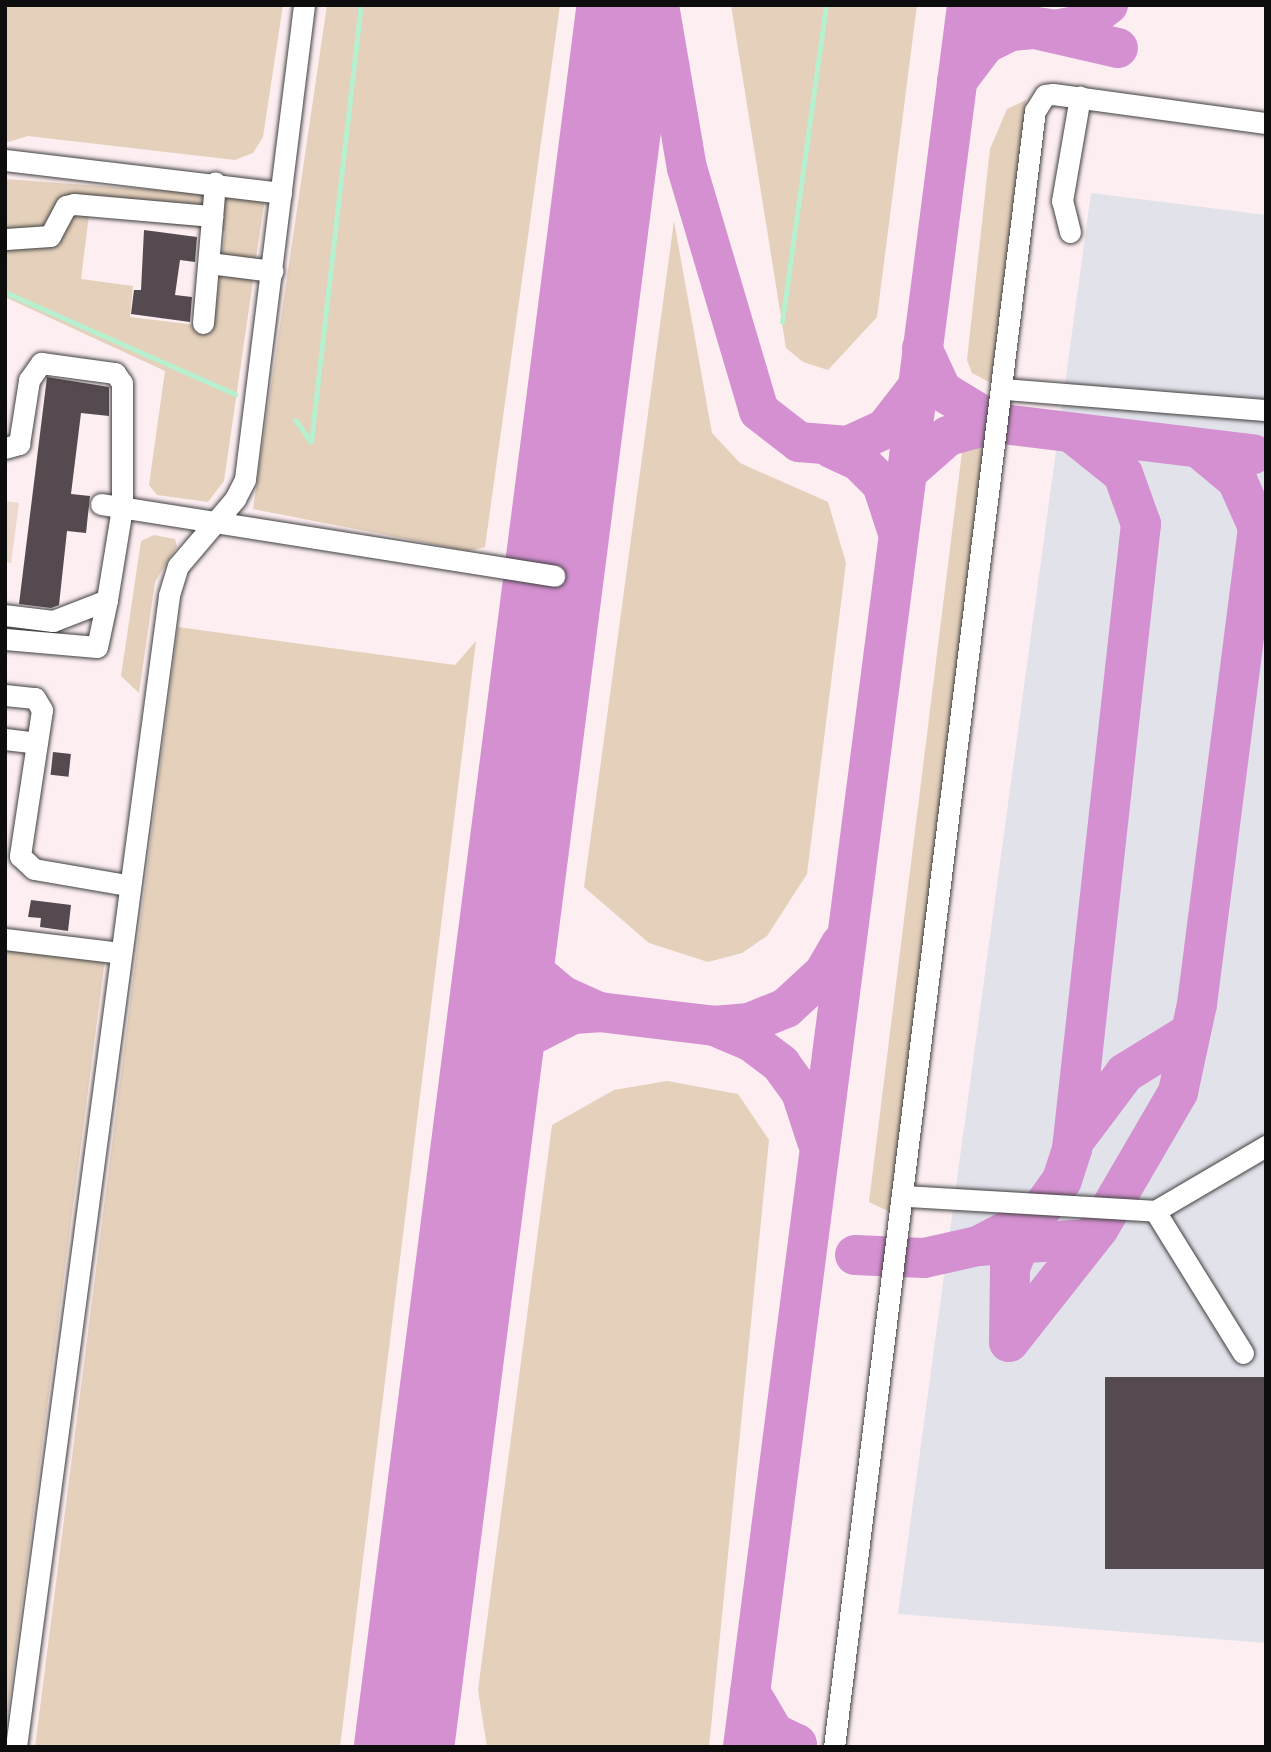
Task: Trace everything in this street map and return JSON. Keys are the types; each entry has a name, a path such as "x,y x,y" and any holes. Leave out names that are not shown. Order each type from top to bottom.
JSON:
{"lane":[{"path":"16,1747 127,885 169,595 178,566 215,523 245,479 304,5"},
{"path":"834,1747 906,1196 1035,111 1045,95 1080,97 1266,123"},
{"path":"1070,232 1062,201 1080,97"},
{"path":"5,160 281,193"},
{"path":"203,323 215,183"},
{"path":"6,239 50,236 65,206 74,204 212,216"},
{"path":"209,263 272,271"},
{"path":"5,448 19,444 29,380 41,363 115,373 125,394 111,506 107,600 97,647 5,639"},
{"path":"1004,389 1266,410"},
{"path":"111,506 554,576"},
{"path":"5,615 53,621 107,600"},
{"path":"5,695 41,703 20,856 34,869 127,885"},
{"path":"5,739 37,743"},
{"path":"5,939 120,953"},
{"path":"906,1196 1155,1212 1266,1146"},
{"path":"1155,1212 1243,1353"}],"shaded area":[{"path":"5,5 283,5 263,137 253,153 235,160 28,136 5,143"},
{"path":"327,5 560,5 485,547 468,551 253,509"},
{"path":"731,5 917,5 877,317 828,370 803,362 786,348"},
{"path":"1026,100 991,383 972,373 967,360 990,149 1007,109"},
{"path":"5,179 265,198 255,264 222,259 225,231 89,215 81,279 133,286 130,317 213,327 221,270 254,274 224,481 208,502 157,495 149,485 165,371 5,297"},
{"path":"1091,193 1266,215 1266,1643 898,1614"},
{"path":"674,221 712,433 740,463 828,502 846,563 807,874 767,936 742,953 708,962 649,943 584,887"},
{"path":"985,437 892,1213 869,1202 963,444"},
{"path":"5,501 19,503 11,563 5,562"},
{"path":"154,535 175,539 177,546 155,582 139,693 121,676 141,541"},
{"path":"178,627 455,665 476,641 340,1747 35,1747"},
{"path":"5,947 105,959 5,1733"},
{"path":"667,1081 738,1094 769,1140 709,1747 487,1747 478,1690 552,1125 614,1090"}],"building":[{"path":"144,230 197,237 195,262 180,260 175,295 192,297 190,322 131,314 134,290 141,290"},
{"path":"47,377 109,387 109,416 81,413 71,494 90,496 86,533 67,531 59,605 51,608 19,604"},
{"path":"53,752 71,754 68,777 51,775"},
{"path":"31,900 71,905 68,931 40,927 41,918 28,917"},
{"path":"1105,1377 1266,1377 1266,1569 1105,1569"}],"waterway":[{"path":"311,442 361,5"},
{"path":"782,322 826,5"},
{"path":"5,292 235,394"},
{"path":"296,420 310,441"}],"taxiway":[{"path":"659,5 687,168 759,411 799,442 848,446 885,429 916,389"},
{"path":"743,1747 967,5"},
{"path":"994,5 1024,25 1055,30 1081,25 1108,5"},
{"path":"957,81 985,44 1011,31 1035,29 1118,48"},
{"path":"922,348 942,391 995,423 1253,454"},
{"path":"906,473 948,436 995,423"},
{"path":"978,1246 1037,1215 1062,1180 1072,1149 1141,524 1123,474 1073,434"},
{"path":"831,448 859,461 882,484 897,530"},
{"path":"1009,1342 1099,1228 1178,1092 1197,1004 1258,527 1237,480 1200,449"},
{"path":"485,1102 520,1041 573,1014 599,1012 563,996 534,972 512,894"},
{"path":"817,1141 801,1092 781,1064 750,1041 714,1026 749,1023 786,1008 824,973 841,944"},
{"path":"599,1012 714,1026"},
{"path":"1077,1137 1125,1073 1185,1036"},
{"path":"1009,1342 1010,1268 1032,1212"},
{"path":"855,1255 924,1258 978,1246 1090,1239"},
{"path":"750,1692 774,1733 797,1744 770,1747"}],"runway":[{"path":"404,1747 627,5"}]}
